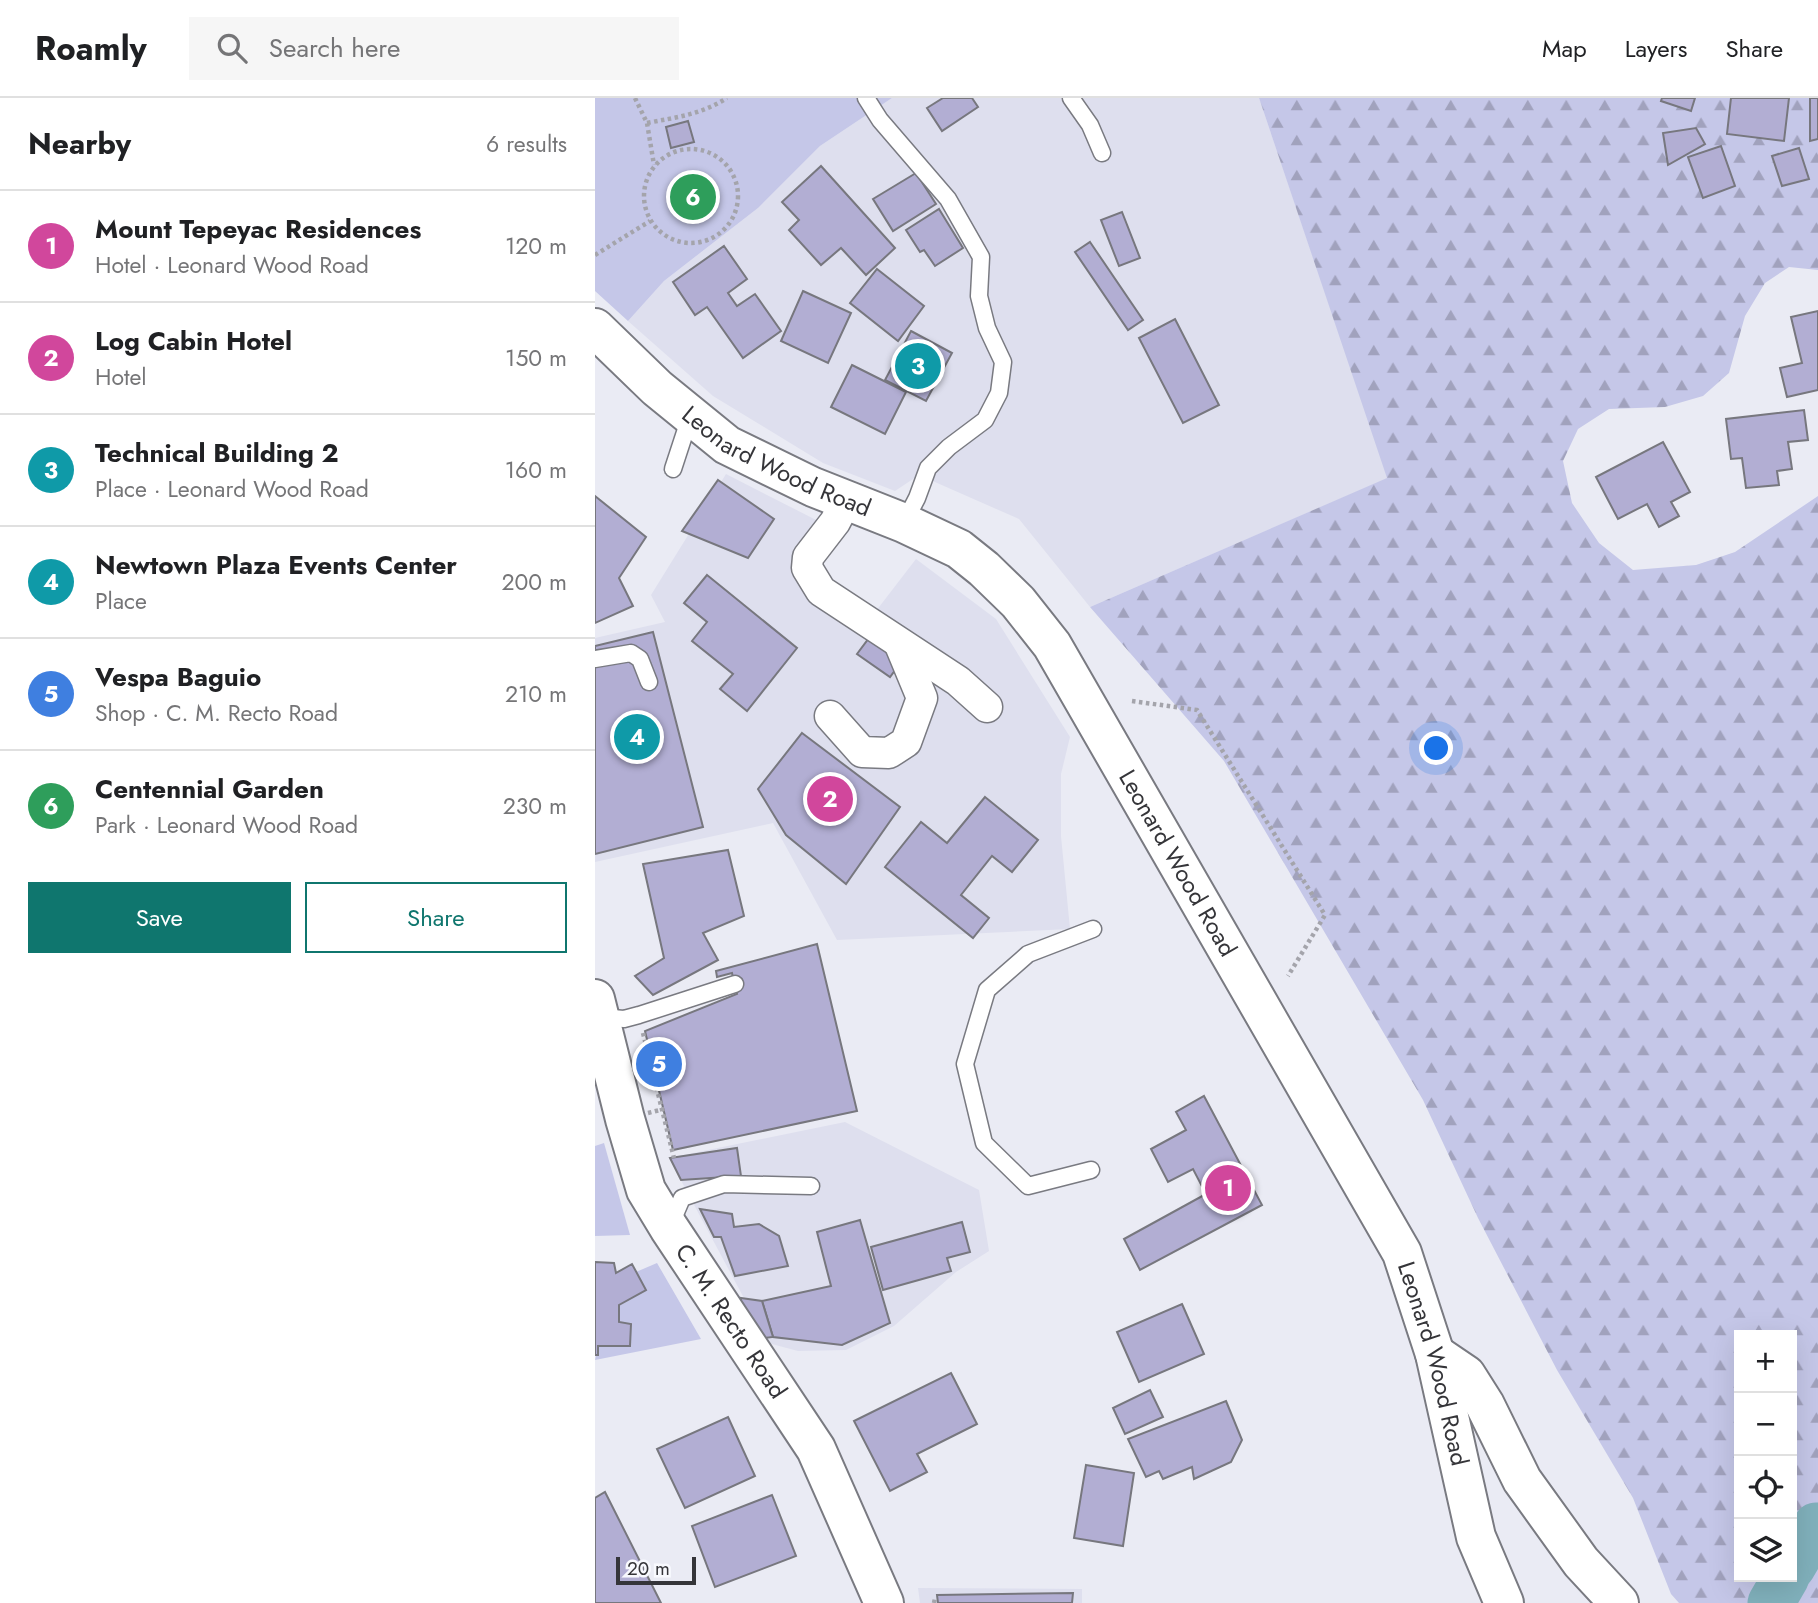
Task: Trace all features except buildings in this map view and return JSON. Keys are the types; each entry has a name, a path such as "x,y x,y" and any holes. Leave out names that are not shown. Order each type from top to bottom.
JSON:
{"main road":[{"name":"Leonard Wood Road","path":"597,332 690,417 727,445 959,550 984,569 1018,602 1052,645 1402,1253 1435,1354 1476,1537 1504,1603"},
{"name":"C. M. Recto Road","path":"598,1023 646,1190 816,1449 884,1603"},
{"path":"1435,1354 1466,1375 1485,1405 1522,1480 1581,1562 1619,1603"}],"street":[{"path":"846,501 835,522 808,557 807,568 821,592 958,681 988,707"},
{"path":"830,716 862,751 890,753 906,742 922,698 900,645"}],"lane":[{"path":"866,98 880,120 948,199 981,257 979,296 987,328 1003,362 999,393 985,420 949,447 928,468 904,523"},
{"path":"1071,98 1090,125 1103,153"},
{"path":"673,470 690,417"},
{"path":"595,659 631,653 640,659 649,682"},
{"path":"1091,1170 1028,1186 984,1143 965,1064 987,990 1028,954 1093,929"},
{"path":"598,1023 631,1017 735,984"},
{"path":"669,1228 682,1198 724,1184 811,1186"}],"path":[{"path":"647,123 709,110 727,98"},
{"path":"637,99 647,123 654,166"},
{"path":"696,148 722,159 738,181 738,209 724,233 698,245 671,240 650,221 644,203 645,184 654,166 669,154 696,148"},
{"path":"595,255 650,221"},
{"path":"1132,701 1197,710 1325,915 1288,976"},
{"path":"646,1044 674,1158"},
{"path":"648,1113 664,1109"}],"shaded area":[{"path":"892,98 1259,98 1388,478 1090,607 1019,519 919,475 895,491 823,463 713,396 628,321 664,281 758,208 820,146"},
{"path":"726,474 822,523 804,551 866,624 916,559 996,619 1070,737 1061,774 1061,836 1070,929 837,940 773,823 595,862 595,638 665,622 651,595"},
{"path":"845,1122 979,1190 989,1251 956,1272 894,1326 846,1350 798,1351 768,1343 669,1158"},
{"path":"918,1588 1082,1589 1082,1603 920,1603"}],"green space":[{"path":"595,98 892,98 820,146 758,208 664,281 628,321 595,291"},
{"path":"1259,98 1818,98 1818,270 1789,267 1765,283 1745,316 1729,373 1703,396 1665,407 1609,409 1578,429 1563,461 1572,503 1599,543 1633,570 1696,565 1735,552 1818,496 1818,1603 1679,1603 1671,1594 1633,1498 1557,1370 1478,1218 1423,1100 1224,761 1090,607 1387,478"},
{"path":"604,1143 630,1235 595,1236 595,1146"},
{"path":"657,1263 701,1339 595,1360 598,1346 630,1346 631,1324 619,1322 619,1305 636,1272"}],"waterway":[{"path":"1797,1558 1816,1526"},
{"path":"1771,1603 1783,1582"}],"place":[{"name":"Centennial Garden","path":"693,197"},
{"name":"Technical Building 2","path":"918,366"},
{"name":"Newtown Plaza Events Center","path":"637,737"},
{"name":"Log Cabin Hotel","path":"830,799"},
{"name":"Vespa Baguio","path":"659,1064"},
{"name":"Mount Tepeyac Residences","path":"1228,1188"}]}
